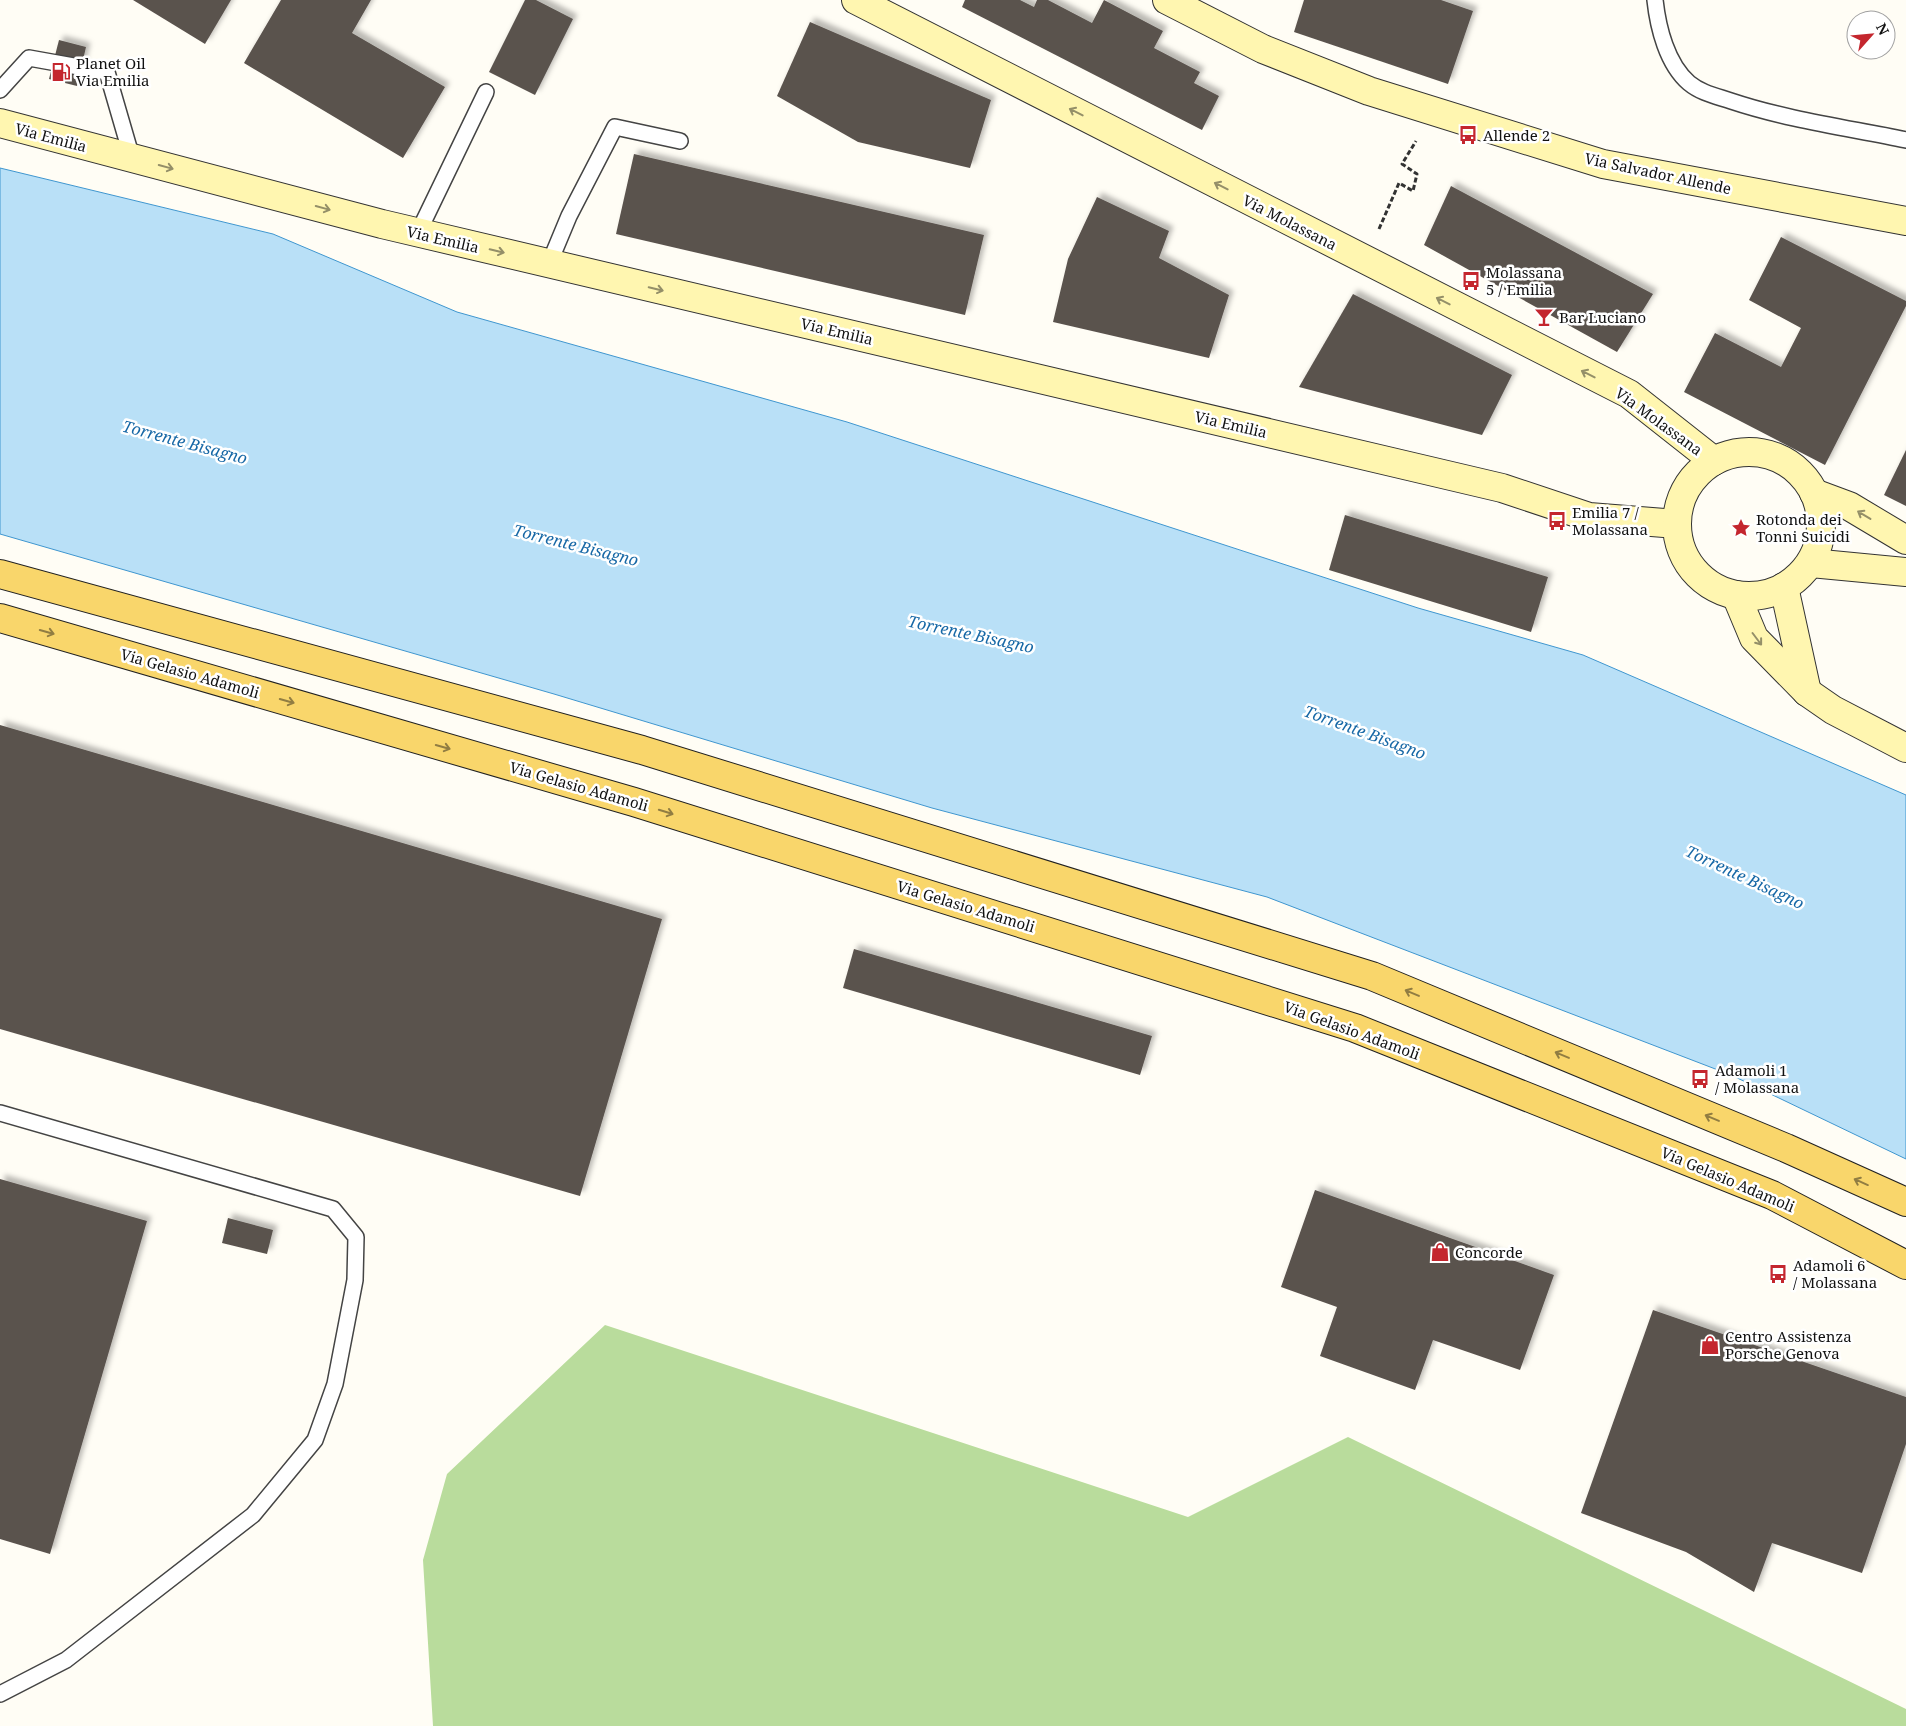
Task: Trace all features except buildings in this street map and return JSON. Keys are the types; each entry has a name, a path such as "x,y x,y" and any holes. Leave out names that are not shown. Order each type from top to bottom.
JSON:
{"main road":[{"name":"Via Molassana","path":"856,0 1629,394 1714,461"},
{"name":"Via Salvador Allende","path":"1167,0 1262,49 1369,91 1603,164 1906,221"},
{"name":"Via Emilia","path":"0,123 418,233 1493,486 1590,517 1677,524"},
{"path":"1752,452 1771,456 1789,464 1804,476 1814,493 1820,510 1822,528 1818,546 1811,562 1799,577 1784,587 1761,596 1736,595 1706,582 1694,570 1685,556 1679,541 1677,524 1685,490 1699,472 1714,461 1732,454 1752,452"},
{"path":"1814,493 1849,506 1906,540"},
{"path":"1811,562 1906,572"},
{"path":"0,574 642,750 1372,976 1786,1148 1906,1202"},
{"path":"1784,587 1807,692"},
{"path":"1736,595 1754,638 1807,692 1833,710 1906,748"},
{"name":"Via Gelasio Adamoli","path":"0,618 634,802 1355,1028 1772,1195 1906,1265"}],"lane":[{"path":"1654,0 1662,34 1670,56 1679,72 1704,92 1759,110 1906,140"},
{"path":"0,90 29,58 107,72 132,158"},
{"path":"418,233 486,92"},
{"path":"549,264 569,216 615,127 680,141"},
{"path":"0,1113 333,1209 356,1237 355,1280 335,1384 315,1440 253,1515 66,1660 0,1694"}],"path":[{"path":"1364,260 1399,184 1413,191 1417,174 1402,164 1417,140"}],"green space":[{"path":"605,1325 1188,1517 1348,1437 1906,1709 1906,1726 433,1726 423,1560 447,1474"}],"water":[{"name":"Torrente Bisagno","path":"0,168 273,234 457,312 847,422 1418,608 1583,655 1906,795 1906,1159 1731,1075 1267,897 932,808 554,694 0,534"}],"place":[{"name":"Planet Oil Via Emilia","path":"61,72"},
{"name":"Allende 2","path":"1468,135"},
{"name":"Molassana 5 / Emilia","path":"1471,281"},
{"name":"Bar Luciano","path":"1544,317"},
{"name":"Emilia 7 / Molassana","path":"1557,521"},
{"name":"Rotonda dei Tonni Suicidi","path":"1741,528"},
{"name":"Adamoli 1 / Molassana","path":"1700,1079"},
{"name":"Concorde","path":"1440,1252"},
{"name":"Adamoli 6 / Molassana","path":"1778,1274"},
{"name":"Centro Assistenza Porsche Genova","path":"1710,1345"}]}
